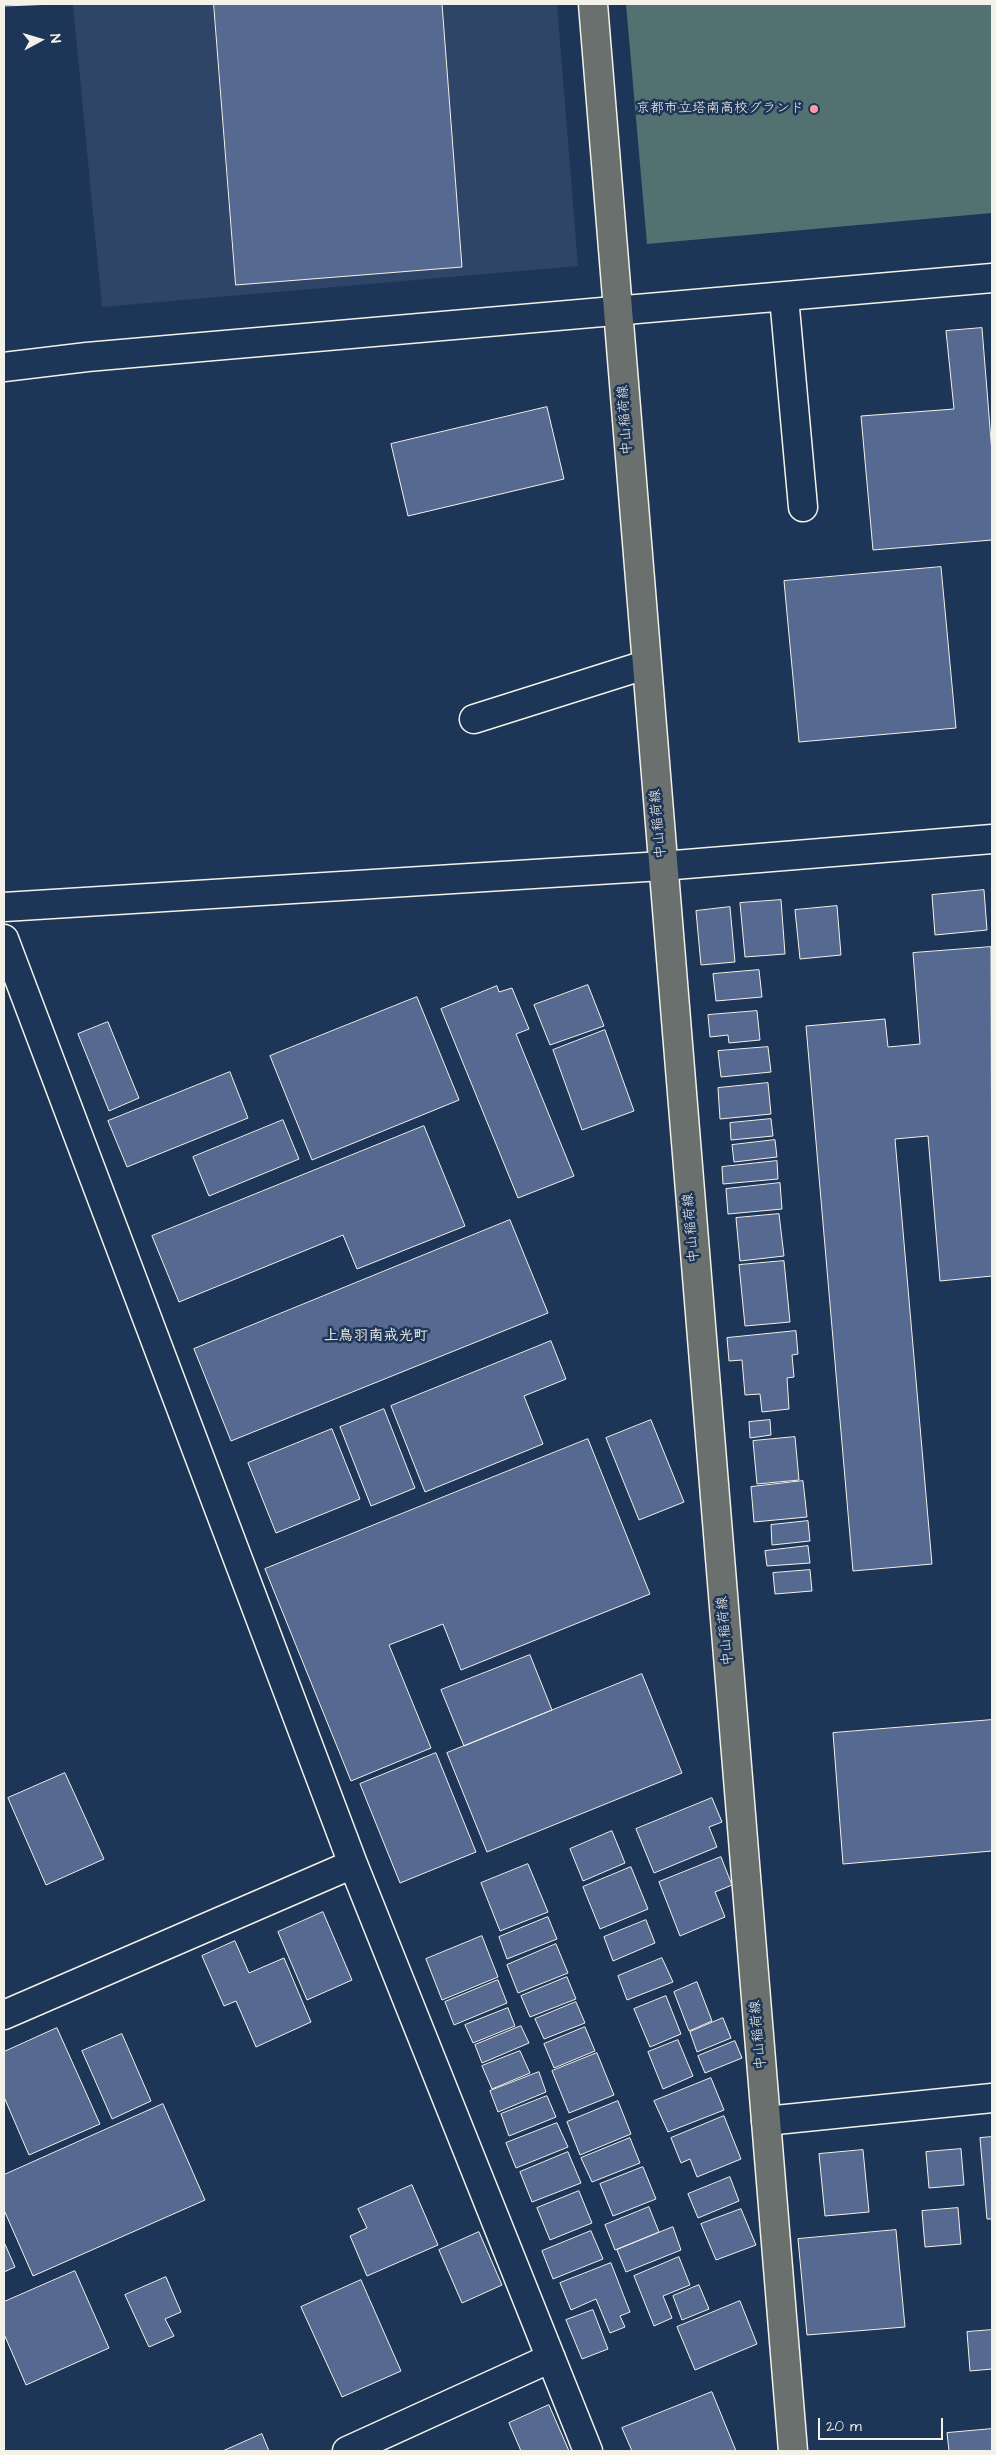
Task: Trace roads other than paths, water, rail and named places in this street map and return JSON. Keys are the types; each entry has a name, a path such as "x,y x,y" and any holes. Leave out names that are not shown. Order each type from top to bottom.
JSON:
{"main road":[{"name":"中山稲荷線","path":"593,4 645,665 793,2451"}],"street":[{"path":"4,367 86,357 992,278"},
{"path":"784,297 803,507"},
{"path":"474,719 645,665"},
{"path":"4,907 662,866 992,839"},
{"path":"4,939 353,1864 588,2451"},
{"path":"4,2015 353,1864"},
{"path":"766,2121 992,2098"},
{"path":"347,2451 551,2358"}],"place":[{"name":"京都市立塔南高校グランド","path":"814,109"}],"district":[{"name":"上鳥羽南戒光町","path":"376,1337"}]}
